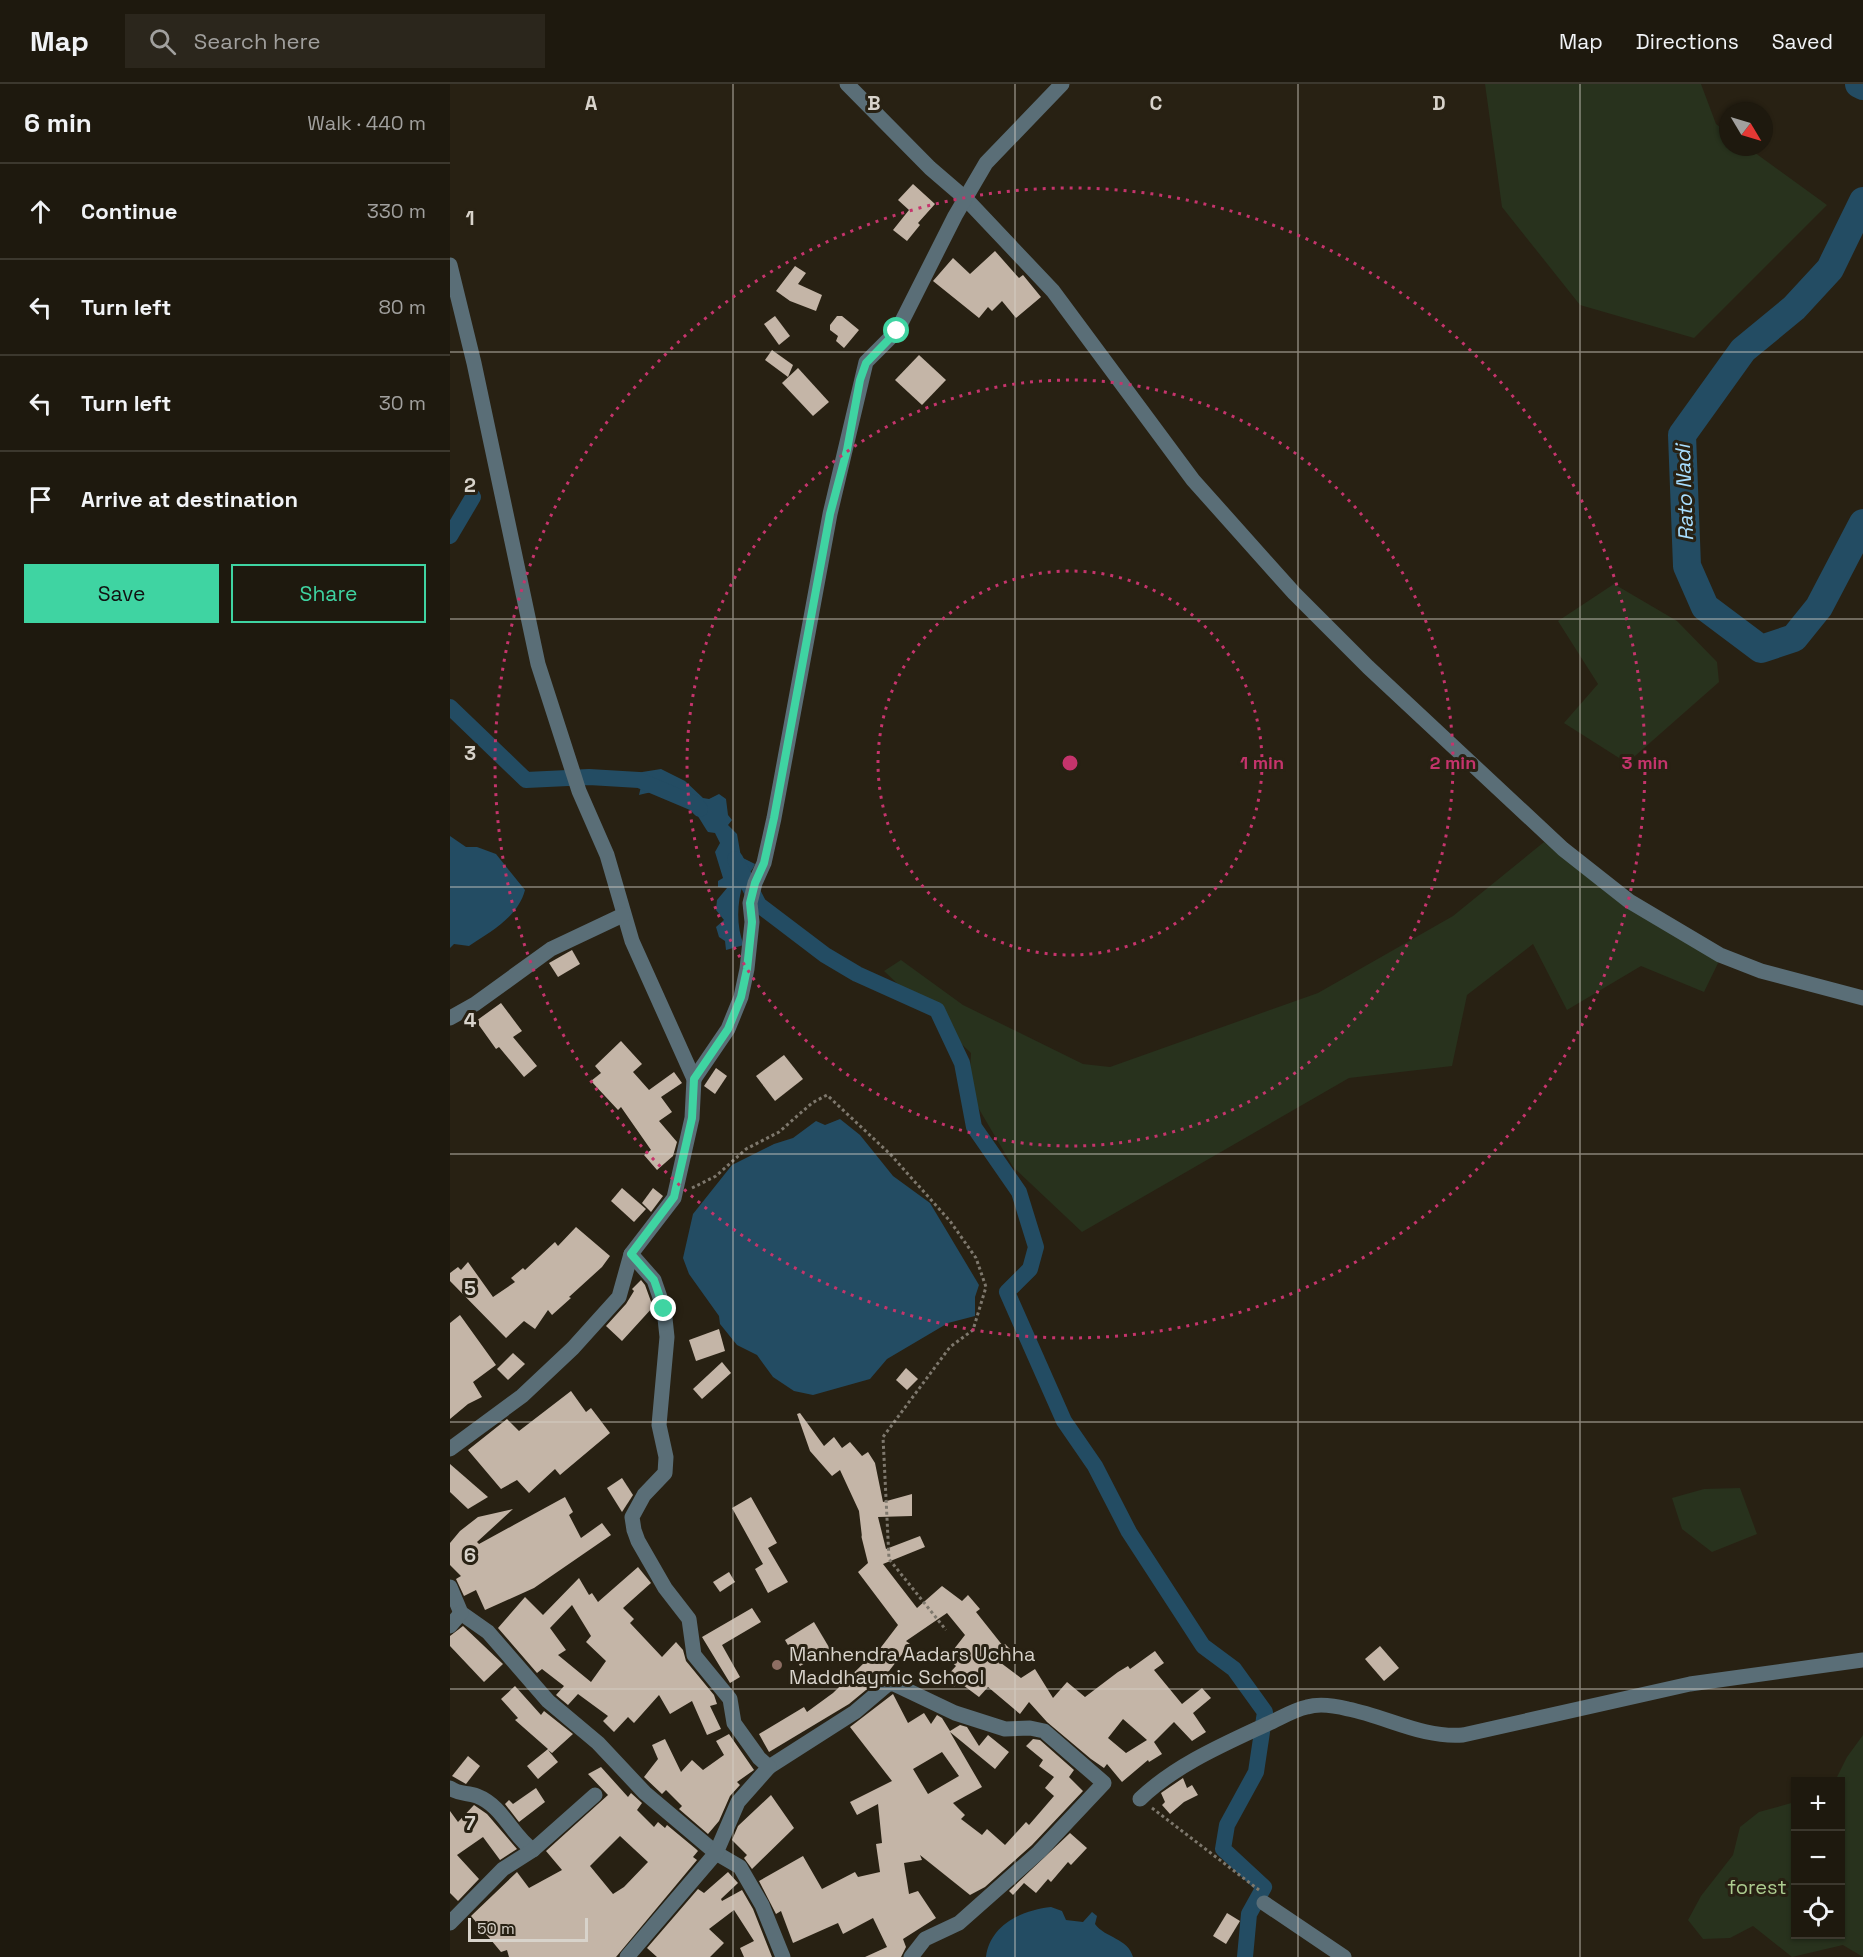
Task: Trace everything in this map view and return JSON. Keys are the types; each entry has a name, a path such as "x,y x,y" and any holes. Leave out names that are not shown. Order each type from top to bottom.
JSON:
{"street":[{"path":"847,84 966,199 1053,291 1193,480 1294,593 1368,667 1563,849 1629,901 1720,955 1761,971 1863,998"},
{"path":"694,1079 728,1029 741,997 747,969 752,922 750,903 755,883 764,863 774,818 830,514 847,450 860,380 866,363 897,331 986,163 1062,84"},
{"path":"450,266 474,363 538,664 579,791 607,855 623,915 655,997 694,1079 692,1118 674,1197 631,1254 619,1297 573,1348 522,1396 450,1449"},
{"path":"450,1018 475,1004 551,949 623,915"},
{"path":"631,1254 654,1280 664,1309 667,1337 659,1425 666,1457 664,1473 644,1495 636,1509 632,1517 634,1530 665,1588 689,1619 694,1655 730,1699 734,1723 759,1758 769,1767"},
{"path":"450,1587 461,1613 488,1632 548,1701 598,1743 645,1793 716,1853 740,1867 762,1905 783,1957"},
{"path":"450,1626 461,1613"},
{"path":"1140,1799 1157,1783 1177,1770 1243,1735 1308,1707 1324,1705 1346,1708 1443,1737 1463,1735 1690,1684 1863,1660"},
{"path":"627,1957 716,1853 738,1802 769,1767 855,1712 888,1684 894,1684 955,1713 1005,1729 1030,1728 1044,1731 1104,1783 1039,1852 959,1923 925,1939 911,1957"},
{"path":"450,1788 457,1793 478,1796 500,1812 523,1843 533,1850"},
{"path":"450,1923 503,1869 533,1850 596,1795"},
{"path":"1262,1897 1344,1957"}],"path":[{"path":"674,1197 716,1176 746,1149 779,1132 812,1103 827,1095 921,1186 976,1258 987,1287 973,1330 950,1347 883,1437 889,1559 946,1630"},
{"path":"1140,1799 1262,1897"}],"green space":[{"path":"1485,84 1701,84 1716,124 1719,126 1719,156 1759,156 1827,205 1694,338 1580,305 1502,207"},
{"path":"1614,584 1677,621 1717,662 1719,682 1627,763 1564,723 1598,684 1558,621"},
{"path":"1544,842 1626,907 1720,959 1704,992 1641,966 1567,1010 1533,944 1467,995 1452,1066 1349,1078 1082,1232 1013,1167 969,1092 971,1053 884,971 901,960 963,1005 1083,1064 1110,1067 1318,993 1453,916"},
{"path":"1740,1488 1757,1534 1712,1552 1682,1529 1672,1498 1704,1489"},
{"name":"forest","path":"1863,1735 1863,1957 1843,1945 1792,1957 1753,1926 1730,1938 1703,1939 1688,1920 1701,1896 1733,1855 1740,1827 1759,1812 1791,1803 1791,1939 1845,1939 1845,1777 1837,1777 1847,1757"}],"water":[{"path":"661,769 685,781 703,798 709,799 719,794 726,799 728,815 732,820 728,825 737,834 741,857 755,864 744,881 740,899 738,915 744,945 726,950 725,941 719,937 716,927 724,920 716,910 717,900 727,888 718,887 718,881 723,878 715,852 720,843 715,833 708,832 690,805 677,794 663,790 639,795 642,782 636,773"},
{"path":"450,836 466,847 477,847 496,854 525,890 510,916 495,929 469,946 454,944 450,948"},
{"path":"840,1119 860,1135 893,1176 930,1203 979,1285 975,1297 975,1316 948,1323 887,1359 870,1379 813,1395 794,1391 773,1377 757,1355 737,1345 720,1324 719,1316 689,1274 683,1258 693,1214 732,1165 774,1144 793,1138 816,1121 825,1125"},
{"path":"1051,1907 1062,1911 1066,1920 1083,1922 1092,1912 1097,1916 1095,1924 1099,1929 1126,1946 1133,1957 986,1957 994,1936 1009,1921 1029,1912"}],"building":[{"path":"913,184 935,204 918,223 920,225 907,241 893,230 909,210 898,200"},
{"path":"995,251 1019,278 1023,275 1041,297 1016,318 1002,301 992,311 988,307 979,318 933,281 953,258 970,274"},
{"path":"795,266 806,273 798,284 822,295 816,311 790,301 776,291"},
{"path":"775,316 790,336 779,345 764,324"},
{"path":"837,316 842,316 859,330 844,348 836,341 838,336 830,330 830,325"},
{"path":"772,350 793,365 788,377 765,360"},
{"path":"919,355 946,380 922,405 895,380"},
{"path":"798,368 829,402 813,416 782,383"},
{"path":"572,950 580,964 558,977 549,963"},
{"path":"501,1003 522,1031 513,1037 537,1066 524,1077 499,1047 496,1049 476,1021"},
{"path":"621,1041 642,1064 633,1072 649,1090 674,1072 682,1083 661,1097 672,1112 659,1121 677,1142 673,1156 657,1170 644,1155 651,1150 621,1107 618,1110 591,1081 601,1073 595,1066"},
{"path":"784,1055 803,1079 775,1101 756,1076"},
{"path":"716,1068 727,1076 715,1094 704,1086"},
{"path":"622,1188 646,1209 634,1222 611,1201"},
{"path":"653,1188 663,1196 651,1212 642,1203"},
{"path":"576,1227 610,1256 602,1267 552,1315 548,1310 535,1329 524,1321 506,1338 450,1281 450,1273 458,1267 461,1270 468,1262 493,1297 515,1282 511,1278 523,1268 525,1270 555,1242 558,1246"},
{"path":"641,1280 653,1307 622,1341 606,1326 626,1304 634,1291 632,1289"},
{"path":"460,1315 496,1365 473,1382 482,1397 468,1404 450,1419 450,1323"},
{"path":"719,1329 725,1351 696,1361 689,1340"},
{"path":"513,1353 525,1364 508,1380 497,1369"},
{"path":"722,1362 731,1373 702,1399 693,1389"},
{"path":"906,1368 918,1379 907,1390 896,1380"},
{"path":"571,1391 586,1412 591,1408 610,1433 560,1475 555,1469 529,1493 517,1480 501,1489 468,1450 507,1419 519,1431"},
{"path":"800,1413 824,1446 834,1437 842,1448 850,1442 862,1456 868,1452 875,1463 883,1502 912,1494 912,1516 878,1517 886,1549 920,1536 925,1547 883,1564 917,1608 942,1586 962,1601 968,1595 980,1609 976,1612 1003,1646 1005,1644 1014,1653 1001,1663 1021,1678 1035,1669 1053,1698 1067,1682 1085,1697 1118,1672 1128,1666 1130,1669 1155,1651 1164,1663 1154,1670 1182,1704 1202,1688 1211,1698 1193,1713 1206,1732 1192,1741 1174,1722 1154,1742 1162,1754 1149,1762 1148,1760 1122,1782 1107,1764 1104,1768 1091,1759 1047,1722 1029,1702 1020,1714 988,1687 979,1697 959,1682 954,1687 945,1678 956,1666 947,1658 965,1635 947,1613 906,1641 910,1644 889,1671 849,1704 769,1752 759,1734 804,1707 807,1712 833,1693 866,1661 869,1663 898,1625 858,1572 868,1563 861,1535 862,1537 859,1511 840,1470 832,1476 810,1451 797,1414","holes":["1123,1719 1147,1740 1126,1753 1108,1738"]},
{"path":"450,1464 488,1497 468,1509 450,1492"},
{"path":"622,1478 633,1495 622,1512 607,1488"},
{"path":"565,1497 573,1512 569,1515 581,1538 602,1523 611,1535 534,1588 485,1610 476,1590 464,1596 456,1579 461,1576 450,1565 450,1543 460,1531 478,1517 513,1509 477,1542 479,1544"},
{"path":"751,1497 777,1543 768,1548 788,1582 768,1593 755,1569 763,1564 732,1508"},
{"path":"638,1567 651,1583 623,1608 634,1619 630,1623 662,1657 676,1642 683,1650 686,1661 714,1695 717,1704 710,1706 721,1729 707,1735 692,1701 670,1714 659,1695 634,1723 628,1717 614,1732 603,1721 608,1716 578,1694 568,1705 556,1695 564,1686 542,1669 537,1673 498,1628 525,1597 543,1615 579,1578 589,1595 592,1593 598,1602","holes":["572,1605 591,1636 586,1642 606,1661 591,1682 558,1655 566,1650 550,1628"]},
{"path":"729,1572 735,1582 720,1592 713,1582"},
{"path":"752,1608 761,1622 722,1645 740,1677 730,1683 702,1637"},
{"path":"814,1622 830,1649 800,1666 785,1640"},
{"path":"463,1626 503,1664 484,1682 450,1646 450,1636"},
{"path":"1380,1646 1399,1668 1384,1681 1365,1659"},
{"path":"515,1686 541,1715 544,1711 573,1734 552,1753 548,1750 558,1762 538,1779 527,1766 548,1749 515,1720 518,1718 501,1699"},
{"path":"893,1694 908,1723 924,1713 931,1724 937,1715 942,1718 950,1731 960,1725 967,1727 979,1746 988,1735 1009,1752 995,1769 950,1732 982,1787 953,1803 965,1815 961,1819 982,1835 987,1829 1005,1845 1026,1822 1029,1825 1054,1796 1045,1788 1054,1777 1039,1766 1043,1760 1026,1746 1033,1739 1040,1740 1074,1770 1069,1777 1083,1791 1032,1845 985,1887 970,1895 920,1855 922,1860 904,1863 909,1894 918,1891 936,1918 903,1939 906,1947 901,1957 865,1957 887,1947 873,1918 843,1934 838,1923 793,1943 781,1911 776,1914 759,1881 803,1856 822,1889 855,1872 858,1877 880,1872 876,1844 882,1843 878,1804 857,1815 850,1802 892,1781 850,1727","holes":["942,1752 959,1776 928,1794 913,1769"]},
{"path":"729,1734 754,1770 737,1782 740,1785 730,1796 719,1821 708,1834 679,1809 682,1806 666,1790 662,1794 644,1777 658,1759 652,1745 665,1739 681,1772 692,1760 703,1770 724,1755 716,1741"},
{"path":"468,1756 480,1766 466,1784 452,1776"},
{"path":"601,1767 628,1797 631,1793 642,1803 637,1810 654,1827 658,1822 665,1828 667,1825 696,1849 698,1851 693,1857 697,1860 616,1957 509,1957 507,1950 501,1952 471,1916 517,1872 529,1888 562,1870 546,1851 608,1795 588,1774","holes":["620,1836 648,1862 624,1887 613,1894 590,1866"]},
{"path":"1183,1778 1187,1788 1192,1785 1198,1795 1184,1802 1170,1814 1162,1805 1165,1802 1161,1793"},
{"path":"536,1788 545,1802 519,1822 505,1804 509,1800 513,1804"},
{"path":"771,1795 794,1828 752,1869 744,1858 747,1855 732,1840 738,1826"},
{"path":"474,1805 487,1814 517,1849 500,1860 483,1837 457,1855 479,1879 458,1901 450,1893 450,1811 458,1822"},
{"path":"1070,1833 1087,1848 1071,1865 1068,1862 1051,1882 1048,1879 1036,1893 1024,1883 1013,1895 1009,1891"},
{"path":"728,1872 738,1883 721,1899 722,1901 742,1890 753,1909 772,1957 744,1957 740,1948 754,1941 734,1910 709,1929 724,1943 710,1957 657,1957 647,1948 698,1889 704,1893"},
{"path":"1227,1913 1240,1921 1226,1944 1213,1936"}],"waterway":[{"name":"Rato Nadi","path":"1859,84 1863,86"},
{"name":"Rato Nadi","path":"1863,201 1830,269 1794,308 1743,350 1682,435 1687,566 1705,607 1761,649 1794,638 1819,607 1863,523"},
{"path":"450,536 473,497"},
{"path":"450,707 526,780 589,777 639,780 696,804 700,809"},
{"path":"735,859 759,905 825,955 857,974 937,1010 962,1063 974,1127 1019,1192 1036,1247 1030,1269 1007,1292 1064,1421 1095,1466 1129,1532 1203,1646 1234,1669 1265,1712 1256,1772 1227,1825 1223,1849 1264,1887 1249,1914 1245,1957"}],"place":[{"name":"Manhendra Aadars Uchha Maddhaymic School","path":"777,1665"}],"route":[{"path":"664,1309 654,1280 631,1254 674,1197 692,1118 694,1079 728,1029 741,997 747,969 752,922 750,903 755,883 764,863 774,818 830,514 847,450 860,380 866,363 897,331"}]}
